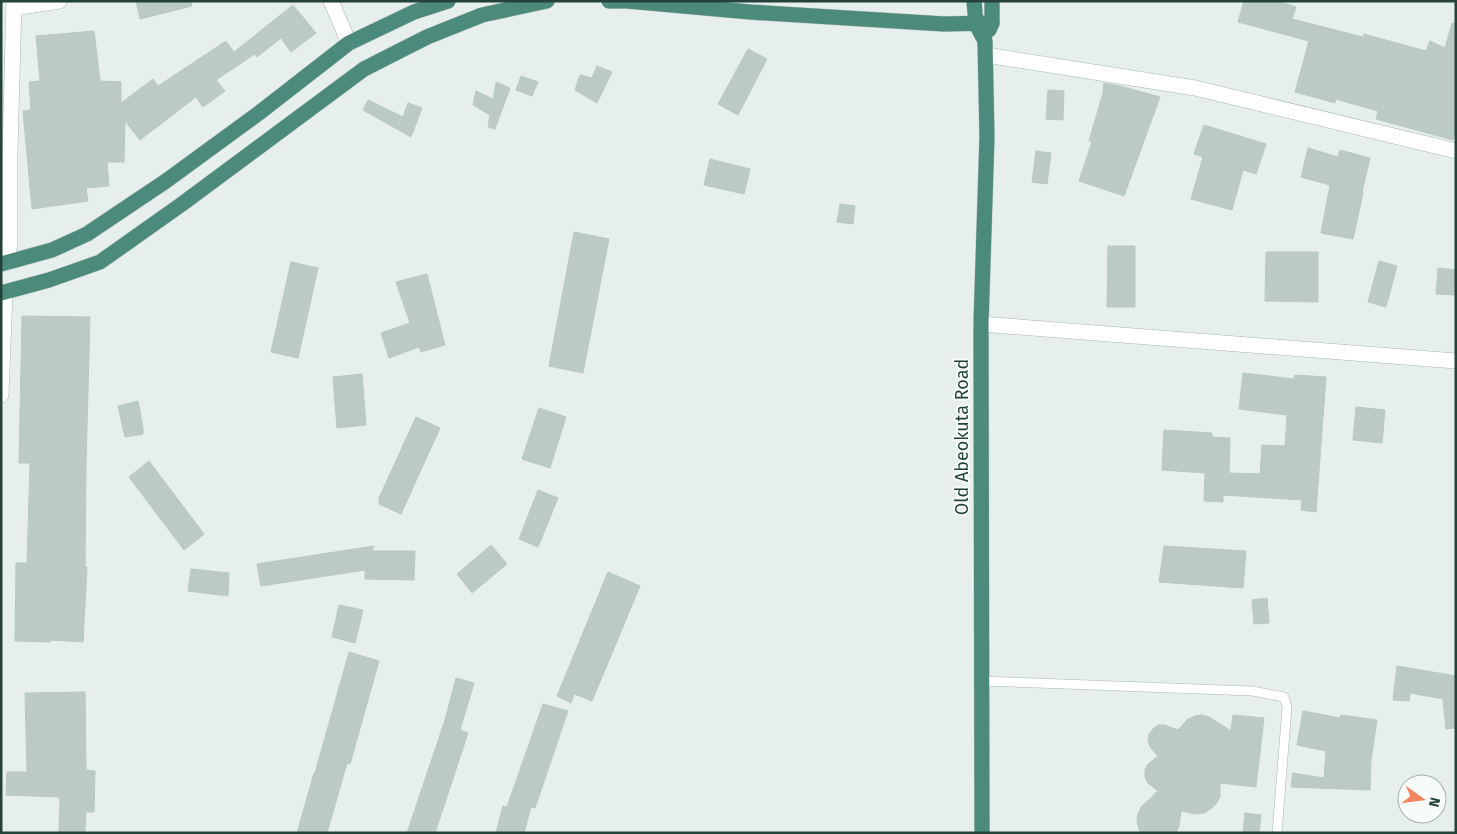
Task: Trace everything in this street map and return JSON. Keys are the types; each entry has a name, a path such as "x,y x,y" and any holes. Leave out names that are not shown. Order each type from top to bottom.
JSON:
{"highway":[{"path":"4,264 52,250 87,234 174,176 349,43 414,12 448,1"},
{"path":"3,293 49,280 100,262 182,204 364,69 427,36 482,15 547,1"},
{"path":"609,1 944,24 992,23"},
{"name":"Old Abeokuta Road","path":"974,1 976,24 985,48"},
{"name":"Old Abeokuta Road","path":"982,833 981,324 987,137 985,48 992,23 992,1"}],"street":[{"path":"4,264 10,242 5,152 14,5 59,1"},
{"path":"331,1 349,43"},
{"path":"985,48 1195,88 1456,151"},
{"path":"1,395 3,293"},
{"path":"981,324 1456,360"}],"lane":[{"path":"981,681 1252,691 1284,697 1287,707 1277,833"}],"building":[{"path":"136,1 191,1 192,6 140,19"},
{"path":"1244,1 1277,1 1296,7 1292,19 1363,37 1364,34 1426,51 1430,41 1445,48 1452,23 1456,24 1456,128 1453,140 1376,119 1378,111 1336,99 1335,103 1295,92 1309,41 1238,22"},
{"path":"293,5 316,33 291,52 281,38 257,57 255,54 216,80 225,91 203,107 196,97 140,140 125,121 124,162 107,162 109,186 86,188 88,201 32,209 23,111 31,110 29,82 40,81 36,36 94,31 100,81 121,82 121,103 153,79 158,86 226,41 234,52"},
{"path":"748,49 767,59 738,115 718,104"},
{"path":"597,66 612,72 597,103 575,90 580,75 592,78"},
{"path":"521,76 538,82 532,96 516,90"},
{"path":"496,82 510,88 495,129 488,127 490,115 473,105 476,91 493,99"},
{"path":"1104,83 1160,97 1124,196 1079,181 1092,142 1089,141 1103,93"},
{"path":"1048,90 1064,91 1063,120 1046,119"},
{"path":"368,100 403,117 408,103 422,108 411,137 363,110"},
{"path":"1204,125 1266,144 1256,174 1243,170 1232,210 1191,199 1203,157 1194,154"},
{"path":"1308,148 1338,157 1340,150 1370,158 1353,239 1321,233 1330,185 1301,177"},
{"path":"1036,151 1051,153 1047,184 1032,182"},
{"path":"710,159 750,169 744,194 704,185"},
{"path":"840,204 855,206 853,224 837,222"},
{"path":"574,232 609,239 583,373 549,366"},
{"path":"1108,246 1135,246 1135,307 1107,307"},
{"path":"1266,252 1318,252 1318,302 1265,301"},
{"path":"1379,261 1397,266 1386,307 1368,302"},
{"path":"291,262 318,268 298,358 271,352"},
{"path":"1438,268 1456,270 1456,295 1436,294"},
{"path":"427,274 445,345 421,352 419,347 389,358 381,333 410,323 396,282"},
{"path":"22,316 90,317 86,464 85,567 87,567 83,642 50,640 50,642 15,641 16,563 27,563 30,463 19,463"},
{"path":"1243,373 1294,379 1295,375 1326,377 1316,512 1301,510 1302,500 1223,495 1223,502 1204,501 1205,473 1162,470 1164,430 1212,433 1212,437 1230,438 1229,473 1260,474 1262,445 1285,446 1287,415 1239,409"},
{"path":"362,374 366,425 337,428 333,377"},
{"path":"138,401 143,434 125,437 118,406"},
{"path":"1356,407 1385,410 1382,443 1353,440"},
{"path":"539,408 566,417 550,468 522,459"},
{"path":"416,417 440,428 401,514 379,504 379,498"},
{"path":"149,461 204,534 184,550 129,477"},
{"path":"538,490 558,498 538,547 519,539"},
{"path":"491,545 507,564 472,593 457,574"},
{"path":"374,546 372,551 415,551 414,580 365,579 365,570 261,586 257,564"},
{"path":"1164,546 1246,551 1243,588 1159,582"},
{"path":"191,569 229,573 228,596 188,591"},
{"path":"608,572 640,586 592,701 574,694 571,703 557,696"},
{"path":"1267,598 1269,623 1254,624 1252,600"},
{"path":"339,605 363,610 355,643 332,637"},
{"path":"349,652 379,661 350,764 347,763 327,833 297,833 315,773"},
{"path":"1397,666 1456,676 1456,728 1446,729 1443,699 1410,693 1409,701 1393,700"},
{"path":"456,678 474,683 460,730 468,733 435,833 407,833 445,720"},
{"path":"85,692 86,770 95,771 94,812 86,812 85,833 59,833 60,797 6,795 7,772 27,772 25,693"},
{"path":"543,704 568,711 535,808 531,807 524,833 496,833 503,806 507,807"},
{"path":"1303,711 1340,718 1341,715 1377,720 1371,760 1370,790 1291,787 1293,773 1324,778 1326,751 1297,745"},
{"path":"1202,715 1209,717 1231,731 1233,715 1264,718 1256,787 1220,783 1220,796 1217,803 1204,813 1196,814 1181,811 1176,833 1141,833 1137,821 1138,814 1141,807 1158,791 1148,783 1145,777 1145,770 1148,764 1158,756 1150,747 1149,734 1158,725 1165,725 1178,730 1188,719"},
{"path":"1245,813 1261,815 1259,833 1243,833"}]}
